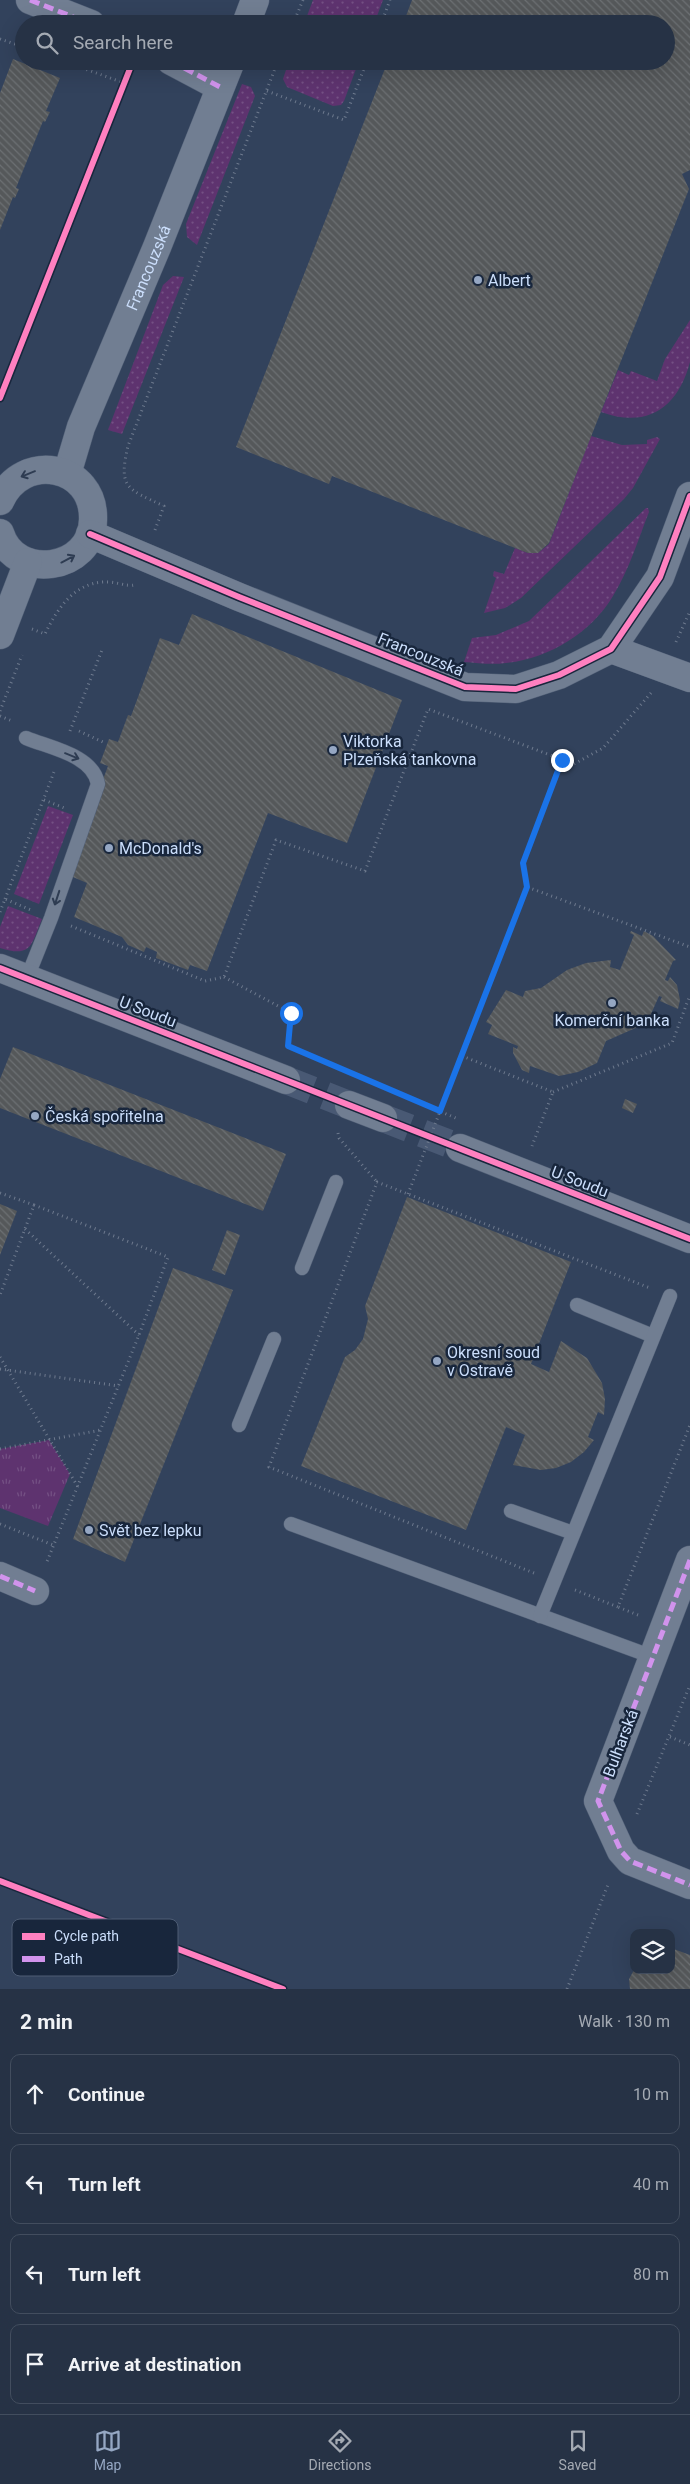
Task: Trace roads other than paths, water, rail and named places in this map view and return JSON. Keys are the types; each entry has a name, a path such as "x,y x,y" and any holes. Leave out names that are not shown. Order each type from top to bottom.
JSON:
{"street":[{"path":"30,0 68,15"},
{"path":"250,15 256,0"},
{"path":"188,70 220,87"},
{"name":"Francouzská","path":"67,474 81,426 157,247 227,70"},
{"path":"0,501 7,488 16,479 28,472 54,470 67,474 77,480 90,500 93,511 90,534 85,546 65,561 41,565 28,562 8,548 0,533"},
{"path":"690,496 660,577 611,650 690,678"},
{"name":"Francouzská","path":"90,534 239,597 465,687 516,689 559,675 611,650"},
{"path":"0,635 28,562"},
{"name":"U Soudu","path":"0,968 286,1080"},
{"name":"U Soudu","path":"460,1148 690,1238"},
{"name":"Bulharská","path":"690,1560 598,1801 621,1852 630,1861 690,1885"},
{"path":"0,1576 35,1591"}],"lane":[{"path":"26,738 62,752 92,768 98,784 51,918 27,978"},
{"path":"302,1268 336,1182"},
{"path":"540,1616 670,1296"},
{"path":"577,1305 653,1336"},
{"path":"239,1425 274,1339"},
{"path":"511,1511 574,1533"},
{"path":"291,1524 653,1657"}],"tunnel":[{"path":"286,1080 349,1105"},
{"path":"383,1118 460,1148"}],"place":[{"name":"Albert","path":"478,280"},
{"name":"Viktorka Plzeňská tankovna","path":"333,750"},
{"name":"McDonald's","path":"109,848"},
{"name":"Komerční banka","path":"612,1003"},
{"name":"Česká spořitelna","path":"35,1116"},
{"name":"Okresní soud v Ostravě","path":"437,1361"},
{"name":"Svět bez lepku","path":"89,1530"}]}
